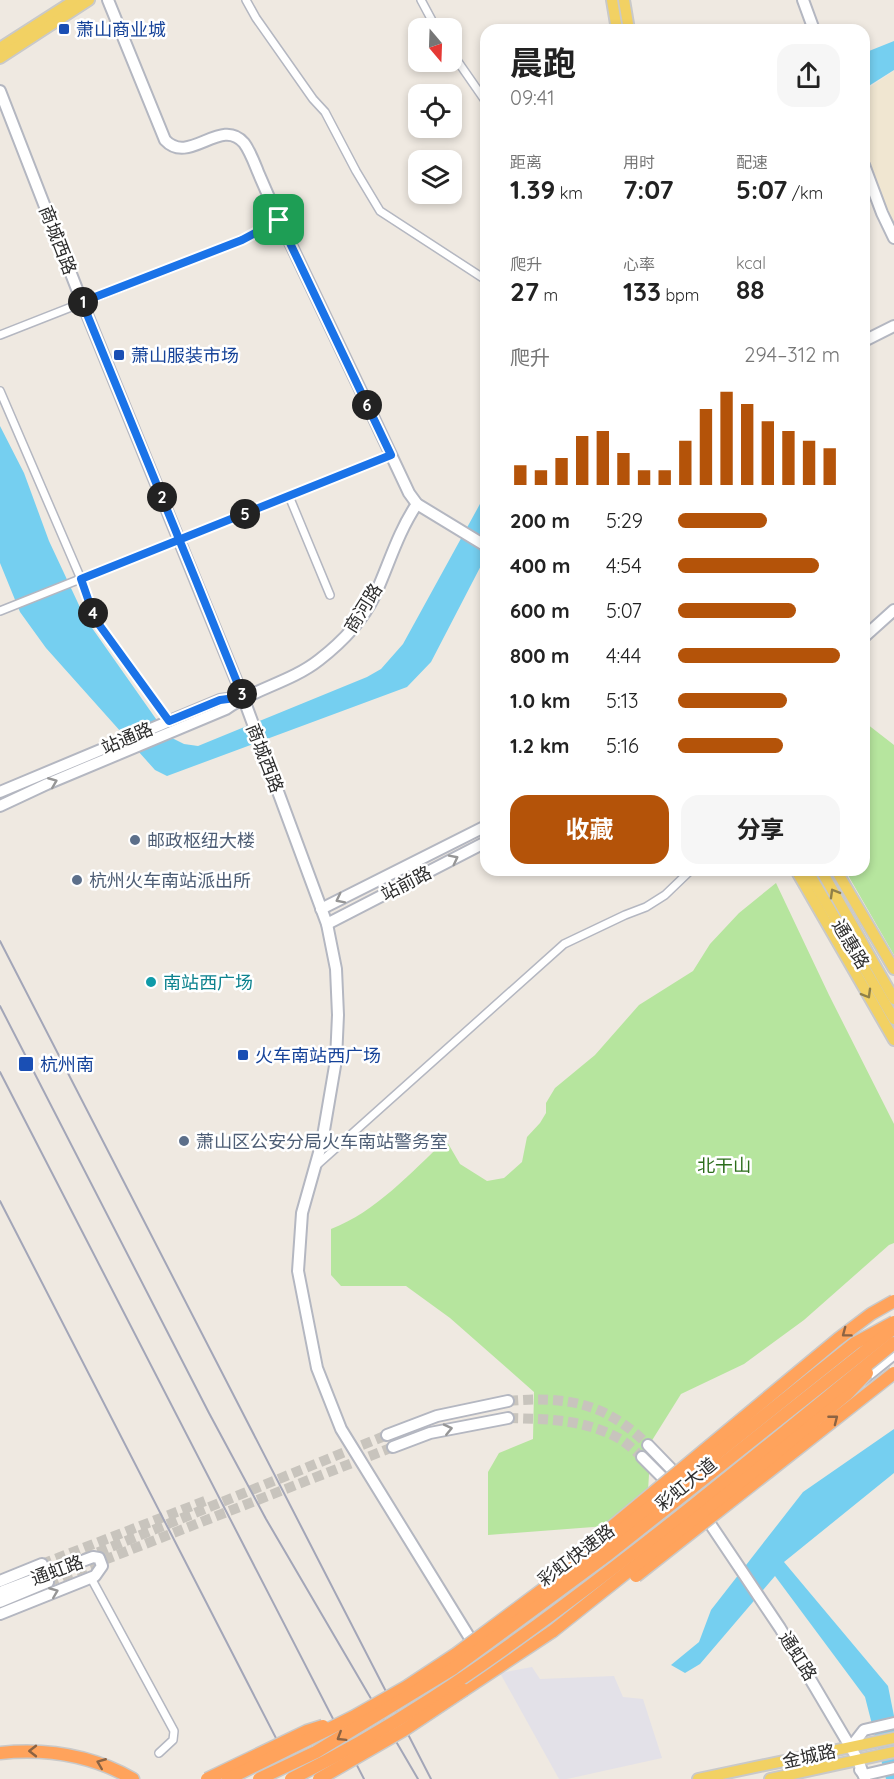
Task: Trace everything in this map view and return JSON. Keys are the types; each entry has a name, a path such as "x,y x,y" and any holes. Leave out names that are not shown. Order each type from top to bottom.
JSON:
{"highway":[{"path":"526,1601 633,1508 838,1339 894,1300"},
{"path":"228,1779 353,1718 456,1654 618,1533 855,1343 894,1320"},
{"name":"彩虹快速路","path":"259,1779 316,1752 454,1668 606,1556 894,1328"},
{"path":"553,1631 838,1402 894,1344"},
{"name":"彩虹快速路","path":"291,1779 393,1725 469,1674 615,1568 894,1344"},
{"path":"319,1779 404,1730 626,1584 894,1373"},
{"path":"207,1779 307,1731 353,1718"},
{"path":"0,1753 42,1750 66,1754 96,1762 133,1779"}],"main road":[{"path":"0,48 75,0"},
{"path":"0,58 88,0"},
{"path":"108,0 165,140 175,148 181,149 227,134 236,136 247,148 409,493 417,504 480,542"},
{"path":"612,0 616,24"},
{"path":"624,0 628,24"},
{"path":"802,0 812,24"},
{"name":"商城西路","path":"0,91 82,302 243,697 327,924 336,969 338,1015 336,1060 330,1102 302,1213 298,1271 317,1368 342,1429 488,1666"},
{"path":"870,181 894,238"},
{"path":"870,338 894,326"},
{"name":"商河路","path":"243,697 318,661 350,633 374,597 405,522 417,504"},
{"path":"870,631 894,610"},
{"path":"870,627 881,621"},
{"name":"站通路","path":"0,806 169,721 220,700 243,697"},
{"name":"站通路","path":"0,792 127,744 177,730 226,709 243,697"},
{"path":"321,909 480,829"},
{"name":"站前路","path":"327,924 480,845"},
{"path":"799,876 894,1040"},
{"name":"通惠路","path":"811,876 894,1019"},
{"name":"通惠路","path":"824,876 894,999"},
{"path":"840,876 894,969"},
{"name":"彩虹大道","path":"473,1643 531,1606 894,1320"},
{"name":"彩虹大道","path":"488,1666 544,1628 894,1354"},
{"path":"387,1432 437,1416 508,1401"},
{"path":"393,1447 430,1433 508,1418"},
{"name":"通虹路","path":"648,1445 660,1456 680,1489 780,1628 822,1695 855,1760"},
{"name":"通虹路","path":"642,1457 680,1489"},
{"name":"通虹路","path":"0,1592 93,1557 99,1558 102,1566 100,1572 91,1578 0,1614"},
{"name":"通虹路","path":"0,1581 42,1564"},
{"name":"通虹路","path":"0,1602 48,1582"},
{"name":"金城路","path":"850,1748 864,1730 894,1723"},
{"name":"金城路","path":"698,1779 894,1738"},
{"name":"金城路","path":"770,1779 894,1752"},
{"name":"金城路","path":"855,1760 862,1778 894,1768"}],"street":[{"path":"246,0 256,18 313,99 325,112 380,211 480,276"},
{"path":"421,0 431,18"},
{"path":"462,67 480,93"},
{"path":"0,335 242,240 279,220"},
{"path":"0,391 81,579 95,619 169,721"},
{"path":"0,611 391,455"},
{"path":"289,496 330,595"},
{"path":"315,1166 564,944 646,907 664,895 685,876"},
{"path":"91,1578 174,1731 173,1740 159,1753"}],"shaded area":[{"path":"894,71 894,238 870,180 870,87"},
{"path":"532,1667 540,1679 614,1676 623,1697 643,1699 662,1758 559,1779 500,1673"}],"green space":[{"path":"870,726 894,745 894,955 848,876 870,876"},
{"name":"北干山","path":"776,883 894,1124 894,1243 804,1320 744,1364 681,1394 651,1442 646,1523 488,1535 488,1472 499,1453 533,1439 534,1392 450,1318 406,1286 341,1286 331,1275 331,1229 347,1222 378,1202 446,1140 460,1164 487,1181 504,1178 522,1162 527,1137 546,1113 546,1103 555,1088 595,1055 639,1005 693,971 710,944 739,913"}],"water":[{"path":"894,41 894,70 870,85 870,51"},
{"path":"0,426 24,473 49,541 85,618 168,736 184,744 198,746 367,677 381,669 403,644 480,504 480,568 431,662 407,687 167,776 155,770 46,648 20,612 0,563"},
{"path":"894,1429 894,1473 784,1562 888,1686 894,1716 894,1779 886,1779 865,1697 775,1576 700,1664 685,1673 671,1665 699,1642 711,1610 803,1492"}],"tunnel":[{"path":"508,1401 548,1400 584,1405 616,1419 648,1445"},
{"path":"508,1418 566,1421 593,1427 620,1439 642,1457"},
{"path":"84,1558 387,1435"},
{"path":"48,1582 393,1447"},
{"path":"42,1564 205,1501"}],"railway":[{"path":"0,941 431,1779"},
{"path":"0,1006 209,1413 266,1519 418,1779"},
{"path":"0,1072 364,1779"},
{"path":"0,1201 297,1779"}],"place":[{"name":"萧山商业城","path":"64,29"},
{"name":"萧山服装市场","path":"119,355"},
{"name":"邮政枢纽大楼","path":"135,840"},
{"name":"杭州火车南站派出所","path":"77,880"},
{"name":"南站西广场","path":"151,982"},
{"name":"火车南站西广场","path":"243,1055"},
{"name":"杭州南","path":"26,1064"},
{"name":"萧山区公安分局火车南站警务室","path":"184,1141"}],"route":[{"path":"279,220 242,240 82,302 148,461 180,541 243,697 220,700 169,721 95,619 81,579 180,541 391,455 279,220"}]}
